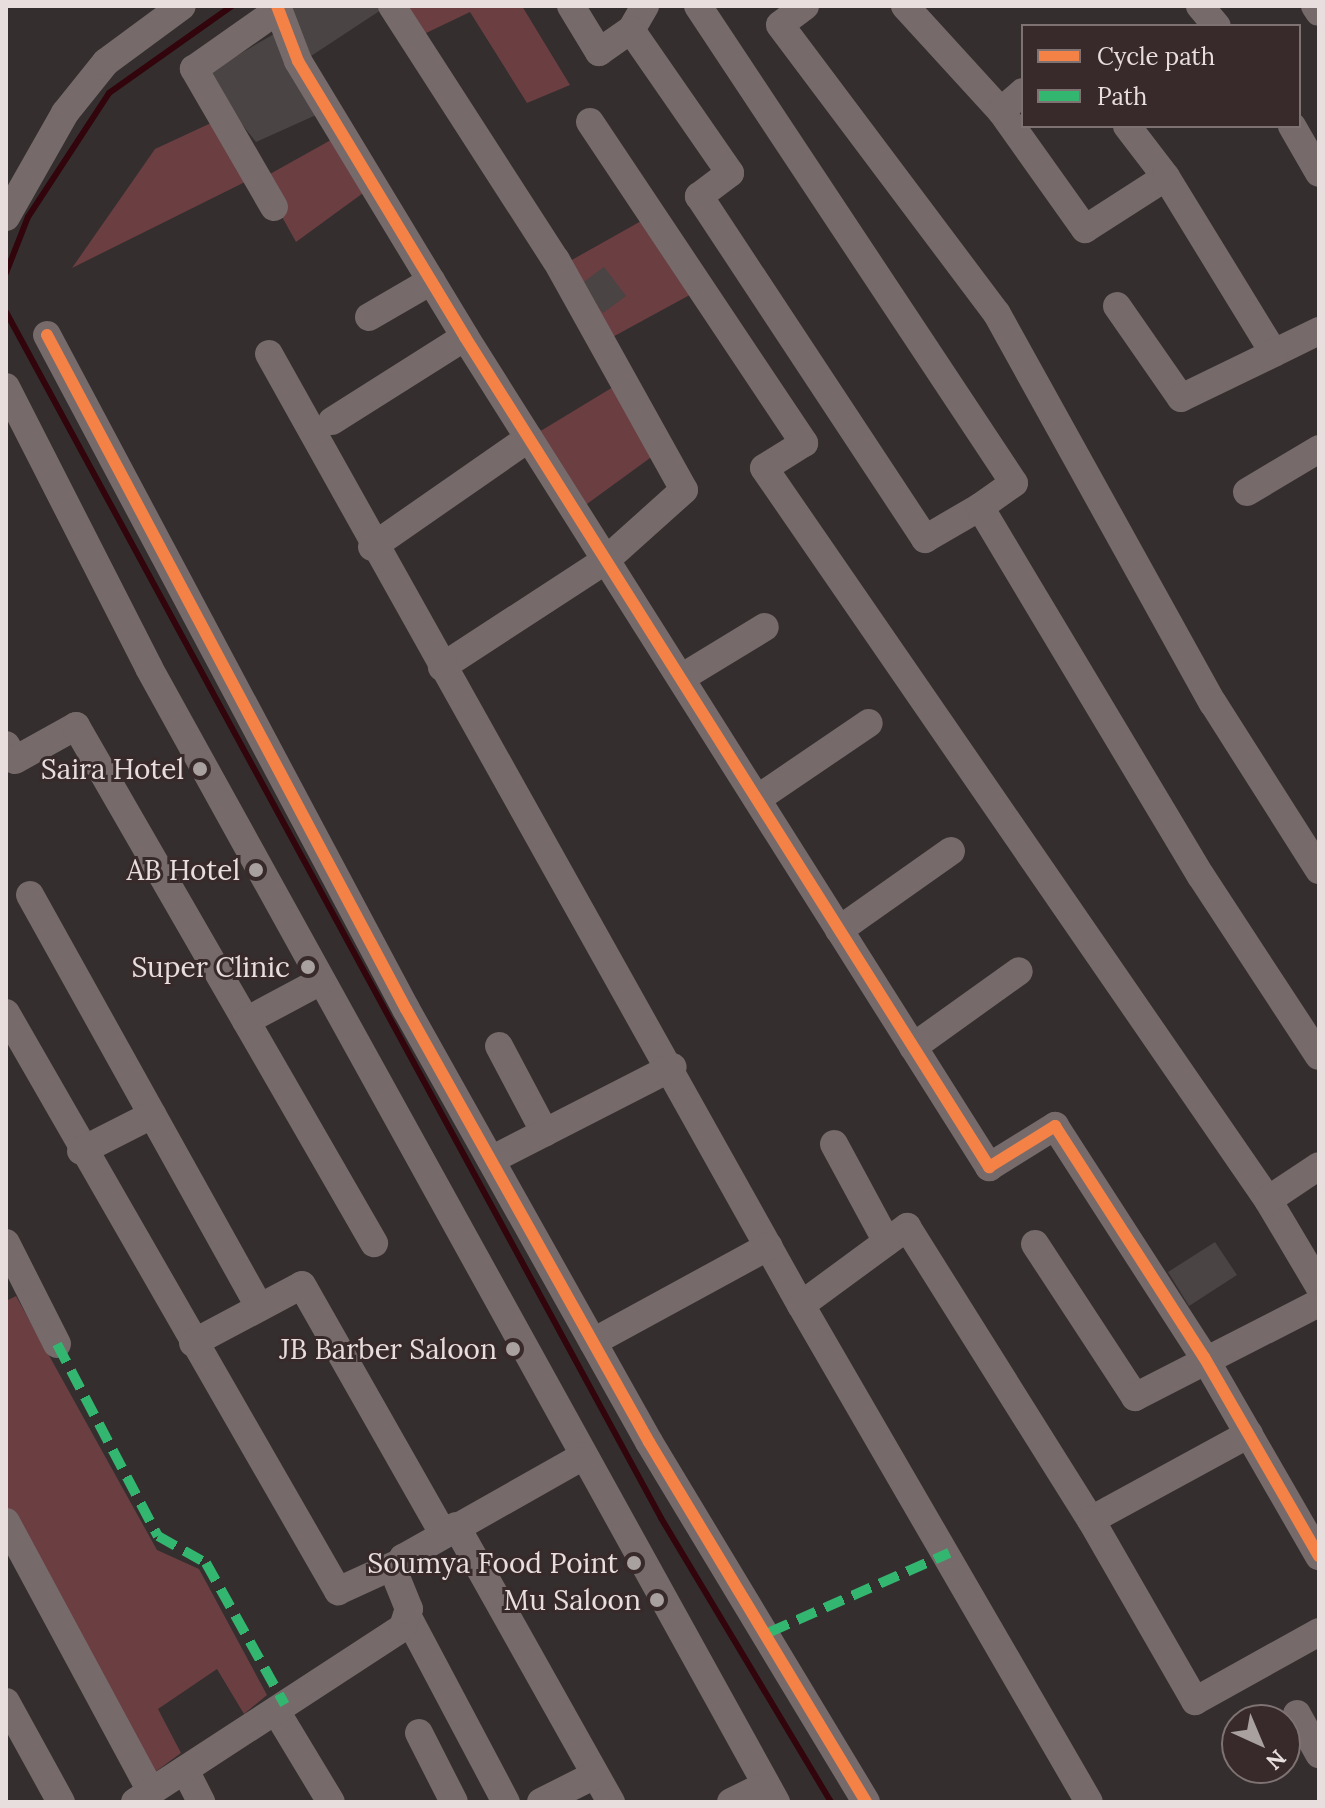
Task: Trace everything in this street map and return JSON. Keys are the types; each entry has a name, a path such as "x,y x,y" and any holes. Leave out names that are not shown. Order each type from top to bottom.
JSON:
{"street":[{"path":"7,215 65,113 106,62 147,15 182,6"},
{"path":"392,6 556,260 684,490 606,560 442,667"},
{"path":"571,6 599,52 638,18 730,173 699,196 925,539 1014,483 698,6"},
{"path":"805,6 780,25 997,314 1213,703 1319,870"},
{"path":"905,6 1001,111 1085,229 1166,177"},
{"path":"1200,6 1215,24"},
{"path":"1315,6 1319,12"},
{"path":"274,207 194,69 278,8 298,61 465,337 989,1167 1055,1126 1204,1357 1319,1556"},
{"path":"1001,111 1021,94"},
{"path":"590,122 804,443 764,468 1268,1200 1319,1286"},
{"path":"1129,128 1166,177 1274,353"},
{"path":"1293,128 1319,173"},
{"path":"369,317 431,281"},
{"path":"1117,306 1181,398 1319,331"},
{"path":"47,335 491,1160 593,1342 866,1802"},
{"path":"332,421 465,337"},
{"path":"269,354 372,547 673,1067 801,1305 1089,1802"},
{"path":"6,387 321,981 771,1793 731,1802"},
{"path":"372,547 529,438"},
{"path":"1247,492 1319,449"},
{"path":"980,507 1201,876 1319,1056"},
{"path":"681,678 765,627"},
{"path":"757,799 869,723"},
{"path":"6,745 15,760 76,726 374,1243"},
{"path":"839,930 951,851"},
{"path":"30,895 259,1306"},
{"path":"913,1047 1019,971"},
{"path":"246,1021 321,981"},
{"path":"6,1013 81,1151 338,1591 397,1564 450,1529 583,1456"},
{"path":"499,1046 545,1133"},
{"path":"491,1160 673,1067"},
{"path":"81,1151 152,1115"},
{"path":"834,1144 887,1242"},
{"path":"1268,1200 1319,1166"},
{"path":"801,1305 907,1227 1091,1520 1195,1701 1319,1632"},
{"path":"6,1243 57,1344"},
{"path":"1035,1244 1135,1397 1204,1357 1319,1303"},
{"path":"593,1342 769,1246"},
{"path":"193,1343 302,1285 611,1802"},
{"path":"1091,1520 1249,1434"},
{"path":"6,1522 143,1796 276,1711 409,1619"},
{"path":"397,1564 409,1619 506,1802"},
{"path":"6,1702 61,1802"},
{"path":"276,1711 331,1802"},
{"path":"1301,1721 1319,1754"},
{"path":"419,1733 454,1802"},
{"path":"185,1770 201,1802"},
{"path":"541,1802 595,1775"}],"shaded area":[{"path":"402,6 522,6 570,85 527,103 470,12 424,34"},
{"path":"211,123 253,178 72,268 155,149"},
{"path":"338,136 370,188 296,242 261,179"},
{"path":"650,216 697,291 609,339 570,261"},
{"path":"623,381 661,450 576,512 529,438"},
{"path":"16,1296 157,1550 199,1569 267,1695 244,1714 217,1669 158,1709 181,1753 155,1772 6,1506 6,1301"}],"building":[{"path":"282,6 377,6 381,10 308,58"},
{"path":"274,34 325,111 256,142 203,75"},
{"path":"604,267 626,296 603,313 581,284"},
{"path":"1215,1242 1237,1275 1189,1306 1168,1272"}],"waterway":[{"path":"6,273 28,217 109,93 232,6"},
{"path":"6,312 661,1518 831,1802"}],"marked path":[{"path":"57,1344 158,1536 206,1563 285,1705"},
{"path":"770,1632 949,1553"}],"cycle path":[{"path":"277,6 298,61 465,337 989,1167 1055,1126 1204,1357 1319,1556"},
{"path":"47,335 406,1009 649,1442 866,1802"}],"place":[{"name":"Saira Hotel","path":"200,769"},
{"name":"AB Hotel","path":"256,870"},
{"name":"Super Clinic","path":"308,967"},
{"name":"JB Barber Saloon","path":"513,1349"},
{"name":"Soumya Food Point","path":"634,1563"},
{"name":"Mu Saloon","path":"657,1600"}]}
